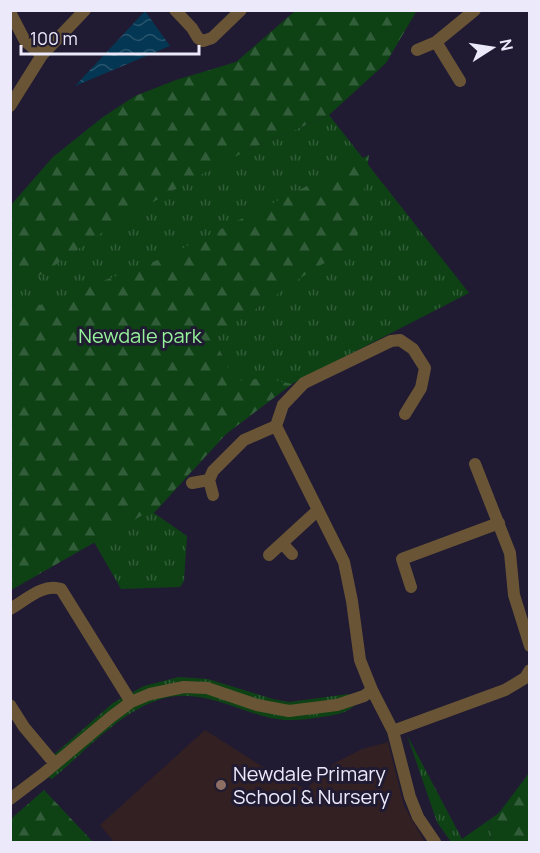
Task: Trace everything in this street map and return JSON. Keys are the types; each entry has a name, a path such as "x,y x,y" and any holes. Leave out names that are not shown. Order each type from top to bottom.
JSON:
{"street":[{"path":"10,106 42,55 85,10"},
{"path":"174,10 203,41 212,38 241,10"},
{"path":"417,50 436,42 475,10"},
{"path":"10,12 26,41 42,55"},
{"path":"436,42 460,81"},
{"path":"405,414 422,388 425,368 413,349 400,340 391,341 304,383 283,405 276,426 344,562 360,660 393,731 410,797 418,817 435,843"},
{"path":"213,495 209,480 213,471 244,440 276,426"},
{"path":"475,464 510,553 516,604 530,646"},
{"path":"192,483 209,480"},
{"path":"269,555 318,510"},
{"path":"411,587 402,559 499,523"},
{"path":"282,543 292,554"},
{"path":"10,609 52,586 61,589 131,702"},
{"path":"393,731 505,690 525,678 530,670"},
{"path":"10,799 131,702 171,688 193,686 207,688 257,705 289,711 337,705 364,696 372,690"},
{"path":"10,705 24,727 55,764"}],"shaded area":[{"name":"Newdale Primary School & Nursery","path":"205,730 274,774 306,789 335,763 362,749 388,742 404,806 425,842 114,842 100,825"}],"green space":[{"path":"295,11 419,11 416,12 386,63 329,115 248,150 202,174 113,225 42,274 11,290 11,205 53,157 103,117 135,96 176,80 236,62"},
{"name":"Newdale park","path":"329,115 469,293 292,384 226,434 154,513 187,536 184,581 180,587 121,589 94,542 11,590 11,252"},
{"name":"Newdale park","path":"369,155 356,247 315,268 247,315 212,335 235,381 265,378 292,384 226,434 153,513 148,512 11,590 11,295 15,294 40,305 163,258"},
{"path":"179,677 208,679 289,702 348,694 364,696 350,709 341,713 294,720 267,717 202,697 175,696 161,699 131,713 117,723 52,779 43,774 50,758 113,703 144,686"},
{"path":"407,735 462,839 489,820 492,842 451,842 437,822"},
{"path":"529,773 529,842 492,842 489,820 499,813"},
{"path":"44,790 93,842 11,842 11,819"}],"water":[{"path":"145,11 170,46 75,86"}],"place":[{"name":"Newdale Primary School & Nursery","path":"221,785"}]}
